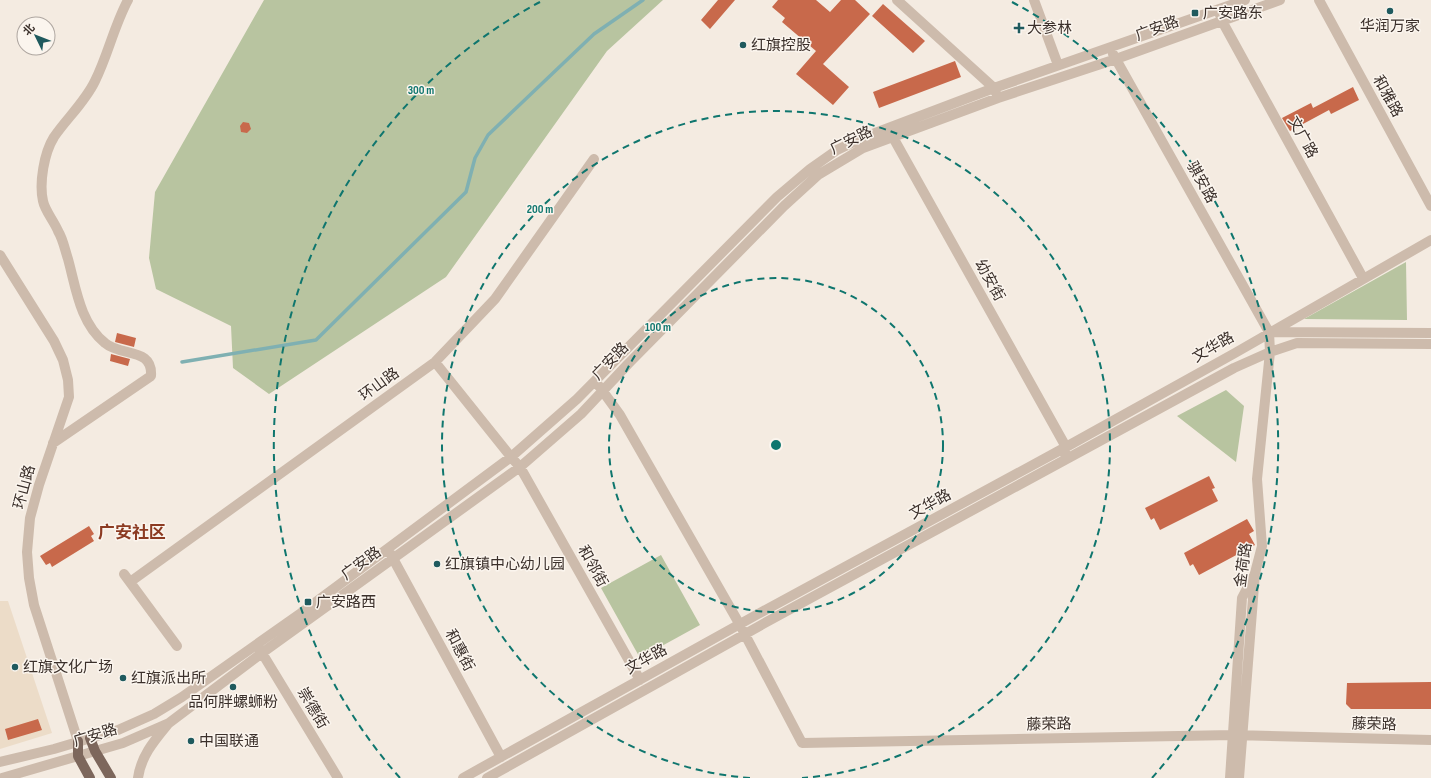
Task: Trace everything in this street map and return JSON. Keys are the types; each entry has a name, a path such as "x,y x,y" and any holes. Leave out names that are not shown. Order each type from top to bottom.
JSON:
{"main road":[{"path":"90,738 95,751 111,778"},
{"path":"78,742 78,756 90,778"}],"street":[{"path":"52,443 151,376 152,368 149,362 142,356 105,344 88,324 76,293 68,258 59,232 43,202 41,179 46,157 53,138 80,105 94,83 104,62 120,16 128,0"},
{"path":"897,0 994,88 998,98"},
{"path":"1034,0 1058,65"},
{"name":"广安路","path":"0,762 78,742 126,727 154,714 182,697 257,644 387,549 511,457 577,400 777,197 810,169 837,150 888,128 994,88 1245,0"},
{"name":"广安路","path":"2,778 123,743 169,723 262,653 520,467 581,414 773,217 818,175 863,148 998,98 1116,59 1280,0"},
{"name":"和雅路","path":"1319,0 1431,206"},
{"name":"文广路","path":"1218,9 1222,21 1363,278"},
{"name":"骐安路","path":"1109,48 1269,332"},
{"name":"幼安街","path":"888,128 1066,446"},
{"name":"环山路","path":"177,646 127,578 435,362 495,299 594,159"},
{"name":"文华路","path":"463,778 1235,353 1269,332 1431,240"},
{"name":"环山路","path":"0,255 54,341 63,360 68,380 69,397 52,443 30,518 27,552 29,578 34,605 78,742"},
{"path":"1269,332 1431,334"},
{"name":"金荷路","path":"1239,778 1237,736 1255,573 1262,546 1257,479 1270,352 1269,332"},
{"name":"文华路","path":"487,778 745,634 1234,368 1270,352 1297,343 1431,344"},
{"name":"和邻街","path":"435,362 520,467 640,680"},
{"name":"藤荣路","path":"596,381 620,415 740,625 802,743 1237,736 1431,740"},
{"path":"1060,463 1066,446"},
{"name":"和惠街","path":"387,549 501,757"},
{"name":"崇德街","path":"257,644 338,778"},
{"path":"138,778 139,768 146,751 169,723"},
{"path":"1230,778 1237,736"}],"green space":[{"path":"264,0 663,0 607,51 446,277 269,394 233,368 231,326 156,289 149,258 155,192"},
{"path":"1406,262 1407,320 1304,319"},
{"path":"1226,390 1244,406 1236,462 1177,416"},
{"path":"661,555 700,625 640,658 601,588"}],"shaded area":[{"name":"红旗文化广场","path":"0,601 8,601 52,733 0,749"}],"building":[{"path":"718,0 735,0 710,29 701,20"},
{"path":"778,0 816,0 830,12 841,0 855,0 870,14 823,64 849,87 833,105 796,74 816,51 782,22 785,18 772,7"},
{"path":"883,4 925,41 913,53 872,16"},
{"path":"955,61 961,77 879,108 873,92"},
{"path":"1353,87 1359,100 1331,114 1329,110 1290,131 1282,118 1311,103 1313,108"},
{"path":"243,122 249,123 251,129 247,133 241,132 240,126"},
{"path":"117,333 136,338 134,347 115,342"},
{"path":"111,354 130,359 128,366 110,361"},
{"path":"1209,476 1215,488 1212,489 1218,501 1160,530 1154,518 1151,520 1145,508"},
{"path":"1247,519 1254,531 1249,534 1255,545 1199,575 1193,564 1190,566 1184,553"},
{"path":"89,526 94,534 91,536 94,541 52,567 50,563 46,565 40,556"},
{"path":"1431,682 1431,709 1351,709 1346,704 1347,683"},
{"path":"38,719 42,730 8,740 5,729"}],"waterway":[{"path":"182,362 316,340 466,192 475,158 488,135 594,34 643,0"}],"place":[{"name":"华润万家","path":"1390,11"},
{"name":"广安路东","path":"1195,13"},
{"name":"大参林","path":"1019,28"},
{"name":"红旗控股","path":"743,45"},
{"name":"红旗镇中心幼儿园","path":"437,564"},
{"name":"广安路西","path":"308,602"},
{"name":"红旗文化广场","path":"15,667"},
{"name":"红旗派出所","path":"123,678"},
{"name":"品何胖螺蛳粉","path":"233,687"},
{"name":"中国联通","path":"191,741"}],"district":[{"name":"广安社区","path":"132,532"}]}
